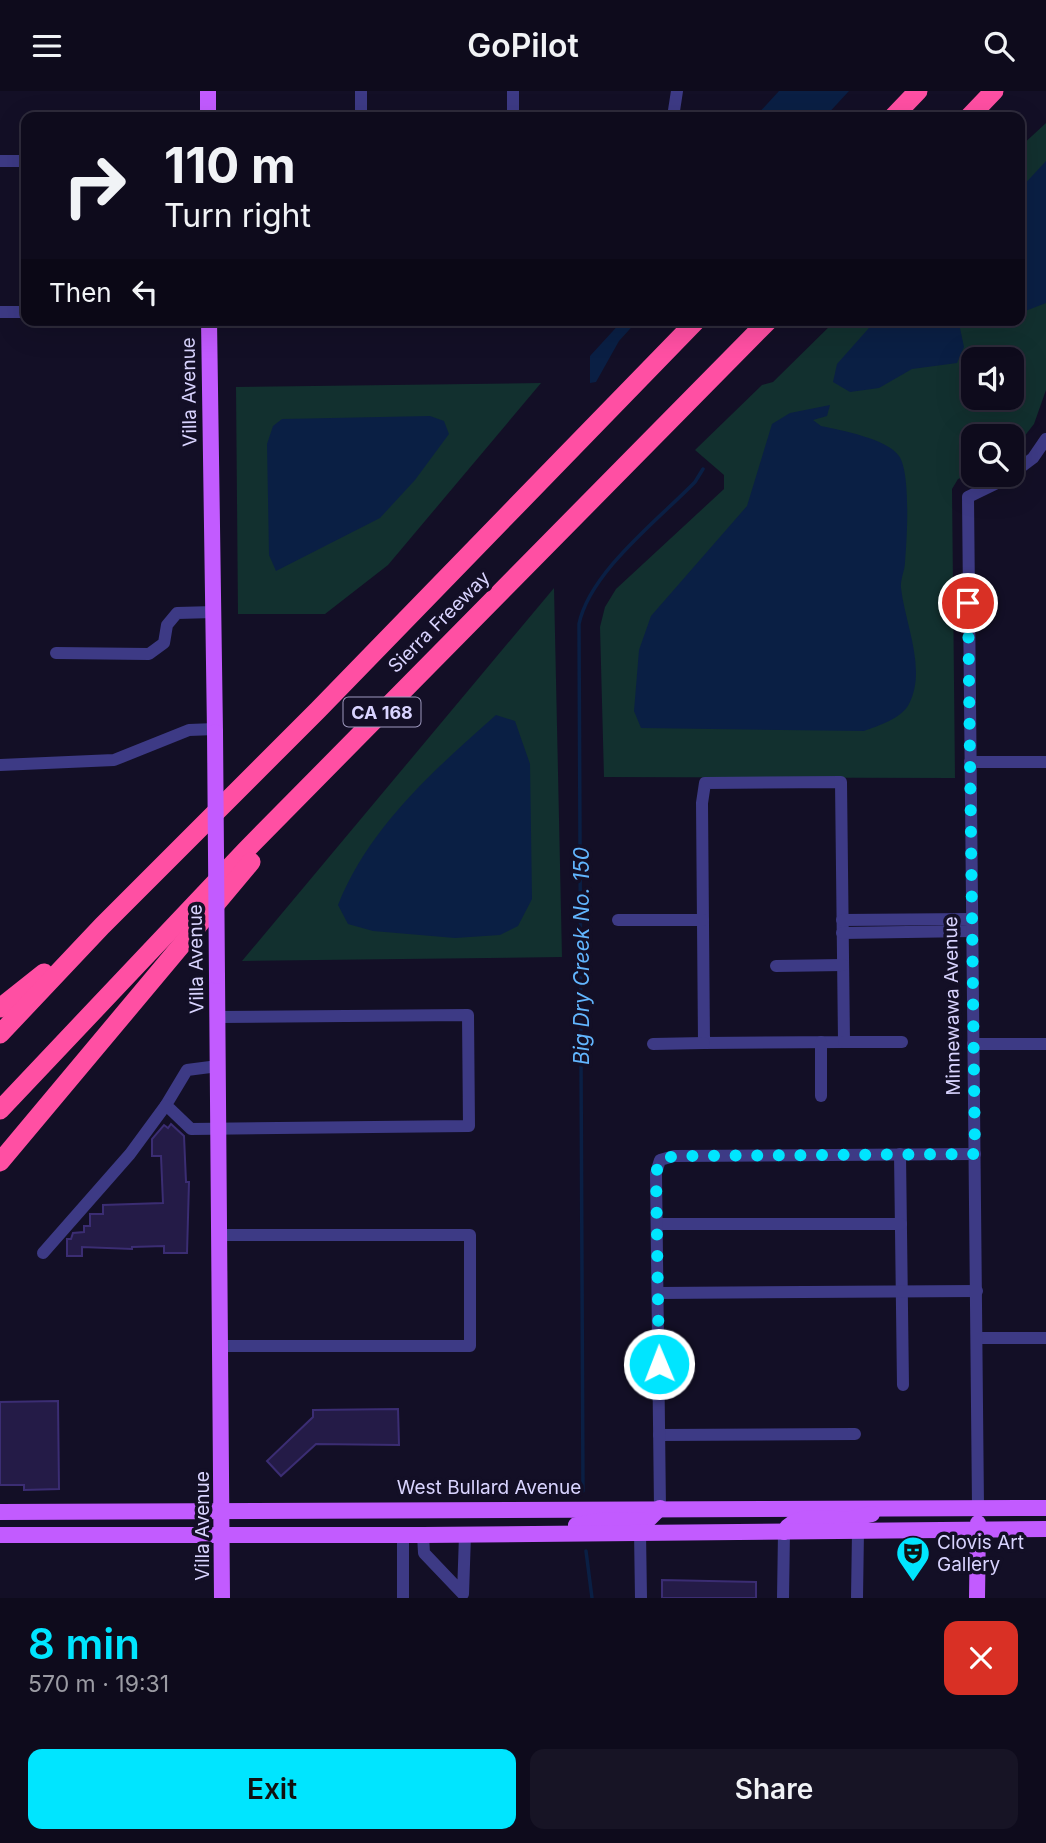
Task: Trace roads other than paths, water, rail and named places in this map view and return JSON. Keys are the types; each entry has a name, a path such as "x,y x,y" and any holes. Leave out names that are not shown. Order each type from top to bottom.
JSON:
{"highway":[{"path":"898,112 918,91"},
{"path":"974,112 994,91"},
{"name":"Sierra Freeway","path":"0,1034 102,926 328,700 691,326"},
{"name":"Sierra Freeway","path":"0,1110 342,753 763,326"},
{"path":"0,1162 342,753"},
{"path":"0,1008 102,926"}],"main road":[{"path":"208,91 208,112"},
{"name":"Villa Avenue","path":"209,326 222,1598"},
{"path":"783,1532 789,1524 799,1519 852,1519 895,1507"},
{"name":"Minnewawa Avenue","path":"977,1598 978,1507"},
{"name":"West Bullard Avenue","path":"4,1512 1046,1508"},
{"path":"539,1532 598,1521 648,1520 660,1509"},
{"path":"0,1535 465,1535 539,1532 1046,1529"}],"street":[{"path":"360,91 361,112"},
{"path":"513,91 513,112"},
{"path":"674,112 677,91"},
{"path":"0,161 21,161"},
{"path":"0,312 21,312"},
{"name":"Minnewawa Avenue","path":"978,1507 968,497 1005,479 1033,458 1046,439"},
{"path":"56,653 149,654 164,643 167,625 177,614 214,612"},
{"path":"0,765 114,761 189,730 215,730"},
{"path":"970,762 1046,762"},
{"path":"704,1043 702,803 705,783 841,782 844,1042"},
{"path":"618,920 703,920"},
{"path":"842,920 909,925 972,925"},
{"path":"842,933 909,925"},
{"path":"776,966 843,965"},
{"path":"166,1105 191,1129 469,1126 468,1015 218,1017"},
{"path":"821,1042 821,1096"},
{"path":"653,1044 902,1042"},
{"path":"973,1044 1046,1044"},
{"path":"43,1253 130,1154 166,1105 187,1070 218,1066"},
{"path":"900,1154 903,1385"},
{"path":"660,1509 656,1173 660,1160 674,1156 975,1154"},
{"path":"657,1224 901,1224"},
{"path":"220,1235 470,1235 470,1346 221,1346"},
{"path":"658,1293 977,1291"},
{"path":"978,1338 1046,1338"},
{"path":"659,1436 855,1434"},
{"path":"857,1598 858,1531"},
{"path":"640,1532 641,1598"},
{"path":"783,1532 783,1598"},
{"path":"403,1533 403,1598"},
{"path":"423,1535 424,1553 463,1596"},
{"path":"463,1596 465,1535"}],"water":[{"path":"779,91 849,91 830,112 760,112"},
{"path":"1046,161 1046,303 1025,311 1025,184"},
{"path":"618,326 633,326 619,341 596,382 590,383 590,356"},
{"path":"871,326 963,326 960,328 964,347 961,347 957,363 912,369 879,388 850,392 833,382 837,364"},
{"path":"830,405 827,416 813,420 821,426 863,436 885,445 899,456 903,464 907,491 907,523 901,588 916,676 909,704 895,717 864,731 641,728 634,711 639,650 651,616 747,506 772,424 790,413"},
{"path":"430,416 444,421 449,434 415,480 380,518 276,571 269,555 267,444 273,426 282,419"},
{"path":"496,715 515,721 530,764 532,899 518,926 500,935 455,938 373,931 348,924 338,905 367,850 405,801"}],"waterway":[{"name":"Big Dry Creek No. 150","path":"583,1491 579,624 597,585 611,566 695,482 703,469"},
{"name":"Big Dry Creek No. 150","path":"586,1551 592,1598"}],"place":[{"name":"Clovis Art Gallery","path":"913,1583"}]}
